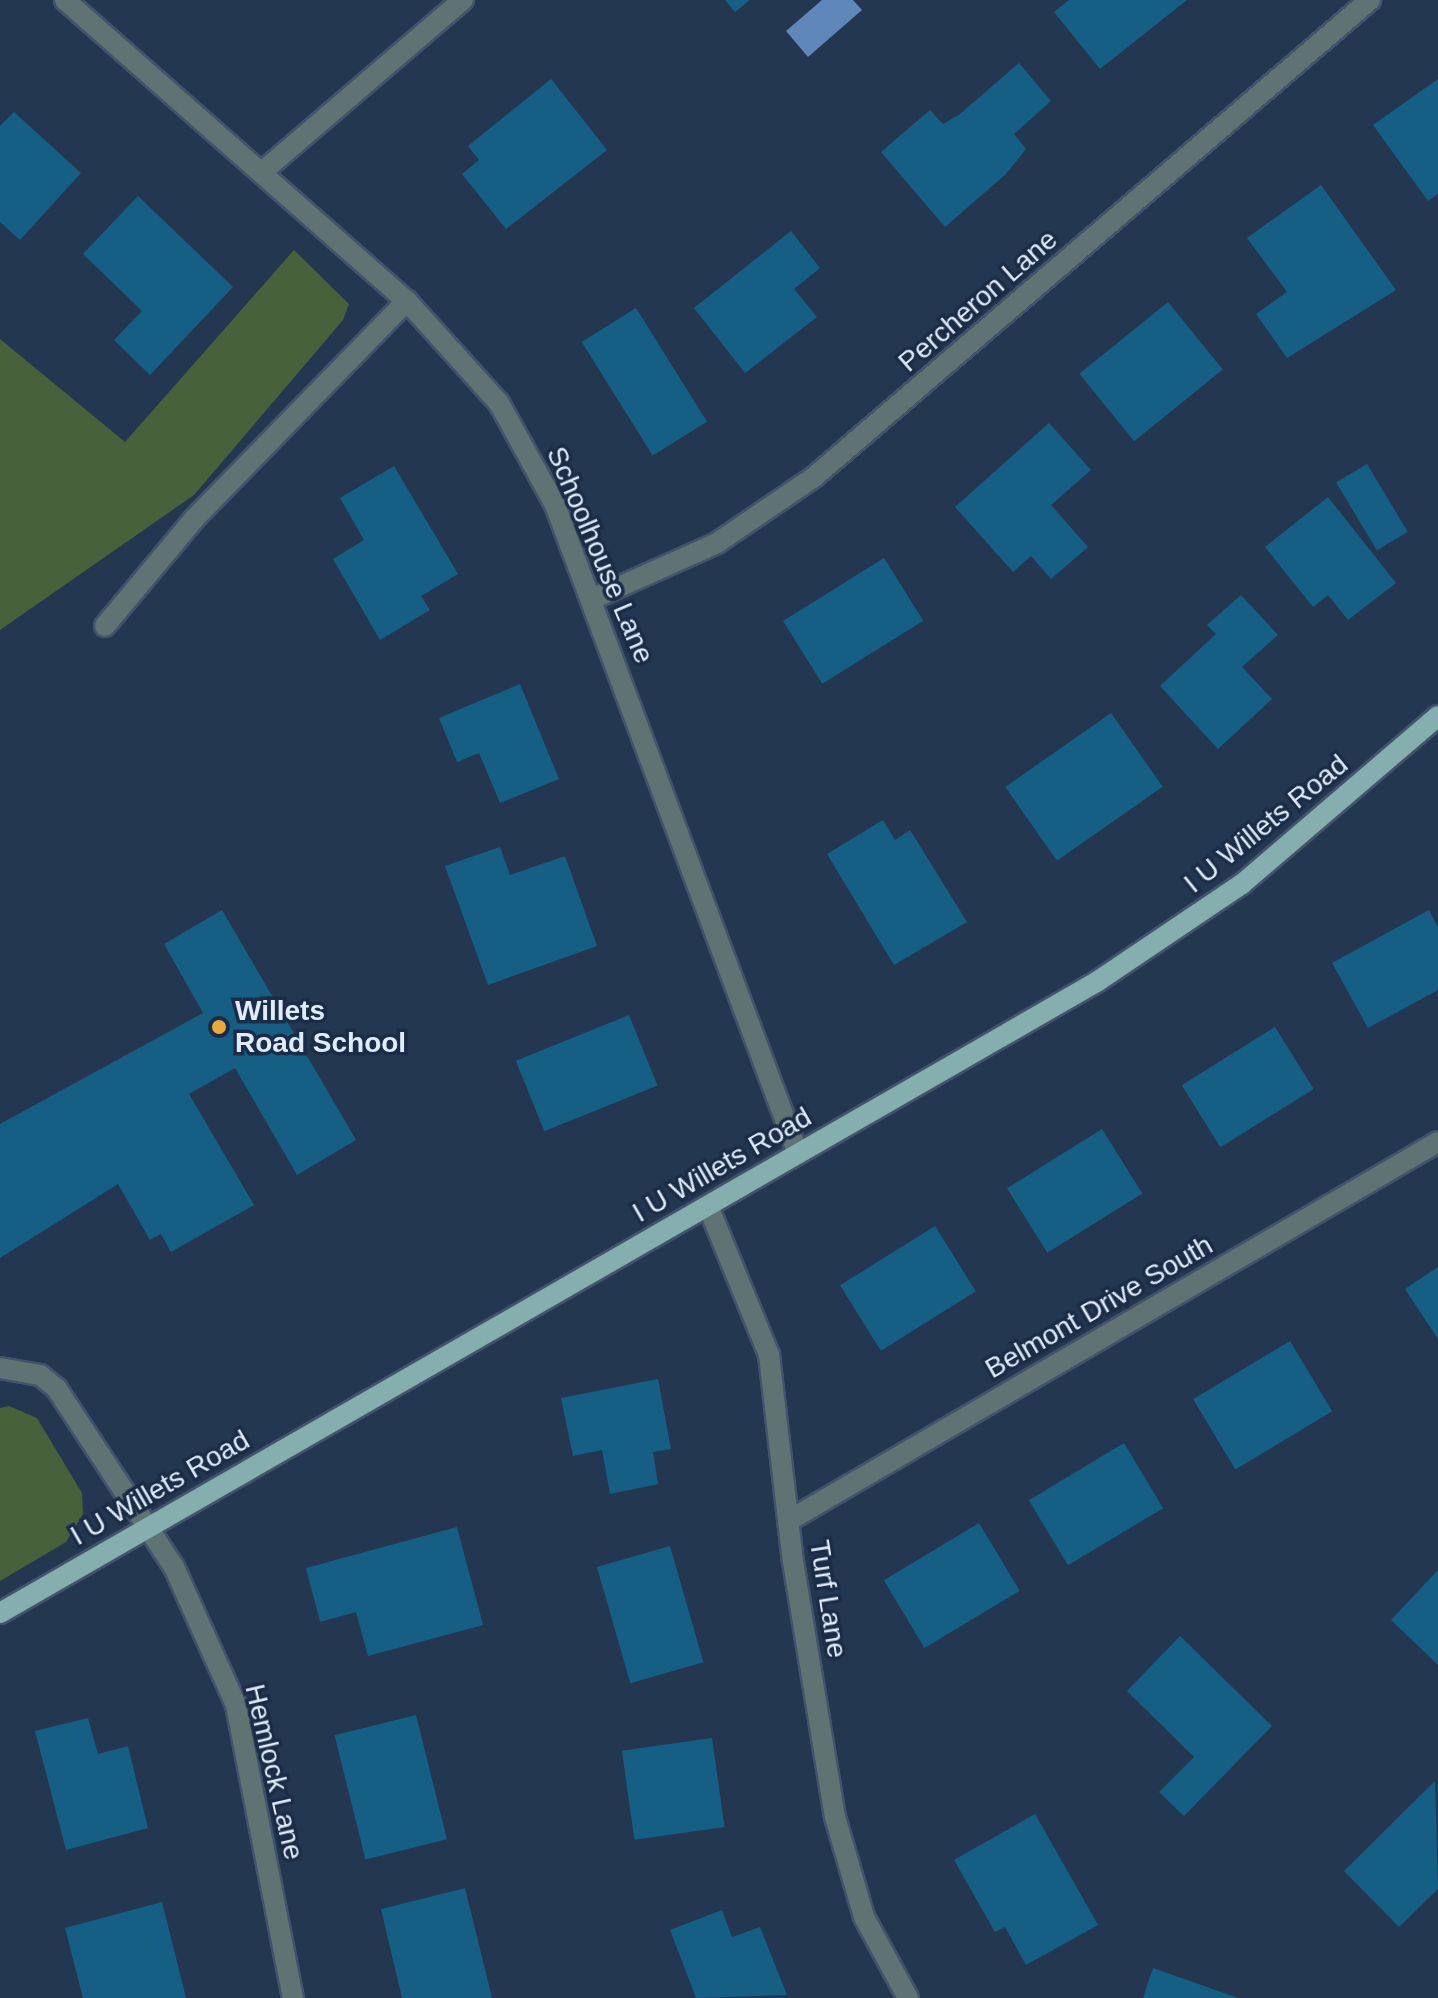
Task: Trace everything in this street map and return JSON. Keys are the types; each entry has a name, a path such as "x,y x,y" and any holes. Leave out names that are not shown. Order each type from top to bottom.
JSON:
{"main road":[{"name":"I U Willets Road","path":"0,1613 1149,950 1242,884 1438,716"}],"street":[{"name":"Schoolhouse Lane","path":"65,0 407,301 510,421 548,488 592,599 798,1154"},
{"path":"262,172 463,0"},
{"name":"Percheron Lane","path":"592,599 717,543 814,477 1370,0"},
{"path":"105,626 194,519 407,301"},
{"name":"Belmont Drive South","path":"788,1521 1438,1142"},
{"name":"Turf Lane","path":"708,1206 769,1355 788,1521 835,1817 864,1917 908,1998"},
{"name":"Hemlock Lane","path":"0,1368 40,1375 57,1389 174,1567 236,1705 293,1998"}],"green space":[{"path":"294,250 349,304 343,320 194,495 0,630 0,339 125,442"},
{"path":"9,1406 37,1418 82,1493 83,1514 66,1542 0,1581 0,1408"}],"water":[{"path":"822,0 853,0 862,10 808,57 786,31"}],"building":[{"path":"725,0 750,0 735,12"},
{"path":"1069,0 1187,0 1100,69 1054,12"},
{"path":"1019,63 1051,101 1014,134 1026,149 1006,174 945,227 881,152 930,110 943,124 960,114"},
{"path":"551,79 607,150 506,229 462,174 479,160 468,146"},
{"path":"1438,79 1438,194 1428,201 1373,125"},
{"path":"14,112 81,173 20,240 0,222 0,126"},
{"path":"1321,185 1396,290 1287,358 1256,314 1287,292 1247,238"},
{"path":"138,196 233,287 150,375 114,340 142,311 83,254"},
{"path":"791,231 820,268 794,289 817,317 745,373 694,308"},
{"path":"1168,302 1223,370 1134,441 1079,374"},
{"path":"636,308 707,422 653,456 582,342"},
{"path":"1049,423 1091,470 1051,505 1088,547 1051,579 1031,556 1013,572 955,507"},
{"path":"1367,464 1408,532 1377,550 1336,483"},
{"path":"394,466 458,574 421,596 430,610 380,640 333,559 364,540 340,498"},
{"path":"1328,497 1396,583 1348,620 1328,595 1313,607 1265,547"},
{"path":"884,558 923,621 822,684 783,621"},
{"path":"1241,595 1278,635 1242,667 1272,699 1218,749 1160,686 1216,634 1207,625"},
{"path":"520,684 559,779 500,803 479,753 457,762 439,718"},
{"path":"1111,713 1163,787 1057,861 1005,787"},
{"path":"883,820 895,840 910,830 967,922 894,965 827,854"},
{"path":"500,847 510,875 565,856 597,946 488,985 445,866"},
{"path":"222,910 356,1140 297,1175 235,1068 189,1094 254,1205 171,1252 161,1234 150,1240 118,1184 0,1258 0,1124 203,1013 164,944"},
{"path":"1429,910 1438,927 1438,990 1368,1028 1332,963"},
{"path":"629,1015 657,1085 544,1131 516,1061"},
{"path":"1275,1027 1314,1089 1220,1147 1182,1085"},
{"path":"1102,1129 1142,1193 1047,1253 1007,1188"},
{"path":"935,1226 976,1291 881,1351 840,1285"},
{"path":"1438,1267 1438,1339 1405,1289"},
{"path":"1290,1341 1332,1411 1235,1469 1193,1399"},
{"path":"658,1379 671,1449 653,1452 658,1484 610,1494 602,1450 573,1456 561,1398"},
{"path":"1124,1443 1163,1508 1068,1565 1029,1500"},
{"path":"979,1523 1020,1591 925,1648 884,1580"},
{"path":"457,1527 483,1625 368,1656 356,1612 320,1622 306,1568"},
{"path":"670,1546 703,1662 630,1683 597,1567"},
{"path":"1438,1570 1438,1665 1391,1620"},
{"path":"1180,1636 1272,1726 1184,1816 1159,1792 1194,1757 1127,1691"},
{"path":"416,1715 447,1839 365,1860 334,1735"},
{"path":"88,1718 98,1754 128,1746 148,1828 66,1850 35,1731"},
{"path":"712,1738 725,1827 634,1840 622,1751"},
{"path":"1435,1781 1438,1889 1399,1927 1344,1871"},
{"path":"1035,1814 1098,1925 1026,1965 1005,1927 995,1932 954,1860"},
{"path":"465,1888 492,1998 402,1998 381,1909"},
{"path":"162,1902 186,1998 83,1998 65,1928"},
{"path":"722,1910 732,1937 760,1927 787,1995 696,1998 670,1930"},
{"path":"1153,1968 1238,1998 1143,1998"}],"place":[{"name":"Willets Road School","path":"219,1027"}]}
